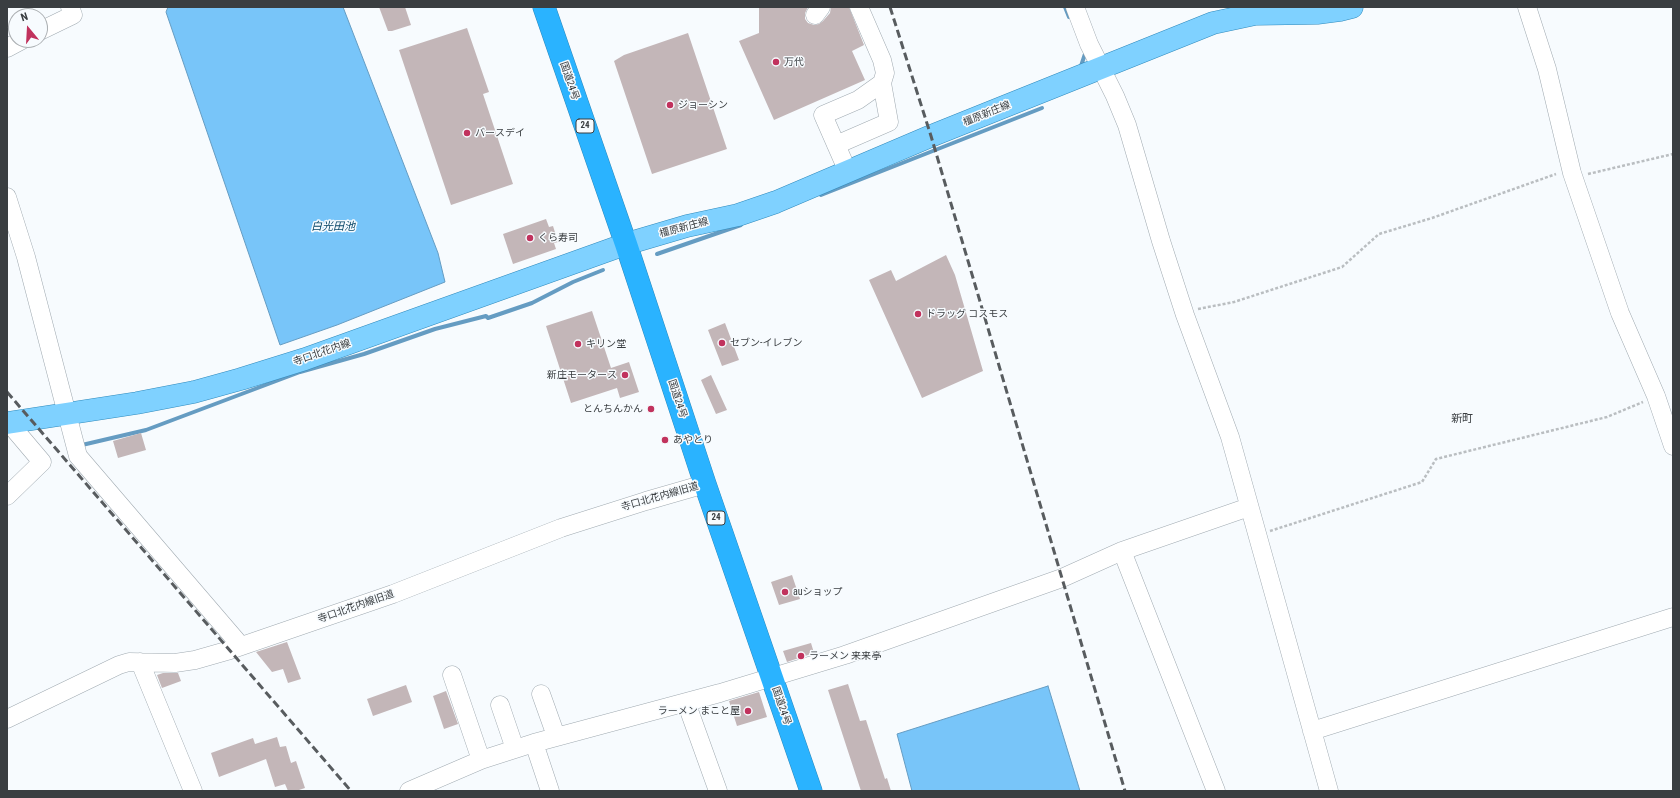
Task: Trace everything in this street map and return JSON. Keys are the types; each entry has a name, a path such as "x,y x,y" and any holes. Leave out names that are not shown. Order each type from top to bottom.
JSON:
{"highway":[{"name":"国道24号","path":"544,7 626,244 705,484 810,791"}],"main road":[{"name":"橿原新庄線","path":"626,244 687,226 756,209 848,172 931,136 1193,30 1233,17 1255,14 1317,13 1352,7"},
{"name":"寺口北花内線","path":"8,423 137,404 194,392 241,379 313,356 626,244"}],"street":[{"path":"48,27 72,15 70,7"},
{"path":"836,145 889,122 882,83 885,73 882,60 859,7"},
{"path":"1075,7 1101,68 1116,96 1127,125 1161,241 1185,315 1230,437 1256,535 1329,791"},
{"path":"1528,7 1547,69 1572,173 1620,313 1656,396 1673,446"},
{"path":"848,172 823,115 858,100 882,83"},
{"path":"7,197 26,257 78,456 241,646"},
{"path":"7,496 42,462 8,423"},
{"name":"寺口北花内線旧道","path":"7,719 119,665 129,662 175,663 212,655 393,594 561,528 705,484"},
{"path":"409,791 481,760 556,736 772,678 852,652 1062,578 1122,551 1249,507"},
{"path":"1122,551 1216,791"},
{"path":"1312,731 1673,617"},
{"path":"140,662 193,791"},
{"path":"452,675 481,760"},
{"path":"541,694 556,736"},
{"path":"686,702 718,791"},
{"path":"500,705 515,749"},
{"path":"534,743 550,791"}],"path":[{"path":"1185,315 1191,310 1234,302 1342,267 1379,234 1432,218 1563,171 1583,175 1673,154"},
{"path":"1256,535 1422,482 1436,459 1607,417 1656,396"}],"water":[{"name":"白光田池","path":"168,7 343,7 438,253 445,282 337,325 280,345 166,12"},
{"path":"1048,686 1080,791 912,791 897,734"}],"building":[{"path":"379,7 405,7 411,25 388,31"},
{"path":"759,7 808,7 805,13 805,19 808,23 814,25 823,21 830,13 831,7 849,7 864,45 852,51 865,80 774,120 739,41 759,33"},
{"path":"467,28 489,92 483,94 513,184 451,205 399,50"},
{"name":"ジョーシン","path":"688,33 727,149 652,174 614,61 624,55"},
{"name":"くら寿司","path":"546,219 549,227 553,226 558,242 554,243 556,249 513,264 503,234"},
{"path":"946,255 955,275 983,371 922,398 869,280 891,270 896,281"},
{"name":"キリン堂","path":"592,311 611,368 629,362 639,392 620,398 617,388 571,403 546,326"},
{"path":"725,323 739,360 722,366 708,330"},
{"path":"711,375 727,410 716,414 701,380"},
{"path":"141,433 146,450 118,458 113,441"},
{"path":"792,575 800,599 779,605 771,582"},
{"path":"287,642 301,679 288,683 283,669 272,672 256,652"},
{"path":"811,643 814,653 787,662 783,651"},
{"path":"163,673 178,673 181,681 162,688 157,675"},
{"path":"848,684 860,721 866,720 885,779 887,778 891,791 861,791 828,690"},
{"path":"406,685 412,702 373,716 367,699"},
{"path":"446,691 458,724 444,729 433,696"},
{"path":"759,692 767,717 737,726 729,701"},
{"path":"277,737 280,747 286,746 291,763 296,761 305,788 296,791 288,791 285,784 275,787 266,759 219,777 211,753 253,738 255,744"}],"waterway":[{"path":"1065,7 1069,17"},
{"path":"1081,66 1085,53"},
{"path":"821,195 1042,108"},
{"path":"657,254 741,225"},
{"path":"82,445 146,430 300,372 364,354 435,329 486,316 488,318 532,303 573,282 603,270"}],"railway":[{"path":"890,7 931,136 1125,791"},
{"path":"7,392 351,791"}],"place":[{"name":"万代","path":"776,62"},
{"name":"ジョーシン","path":"670,105"},
{"name":"バースデイ","path":"467,133"},
{"name":"くら寿司","path":"530,238"},
{"name":"ドラッグ コスモス","path":"918,314"},
{"name":"セブン-イレブン","path":"722,343"},
{"name":"キリン堂","path":"578,344"},
{"name":"新庄モータース","path":"625,375"},
{"name":"とんちんかん","path":"651,409"},
{"name":"あやとり","path":"665,440"},
{"name":"auショップ","path":"785,592"},
{"name":"ラーメン 来来亭","path":"801,656"},
{"name":"ラーメン まこと屋","path":"748,711"}],"district":[{"name":"新町","path":"1462,419"}]}
